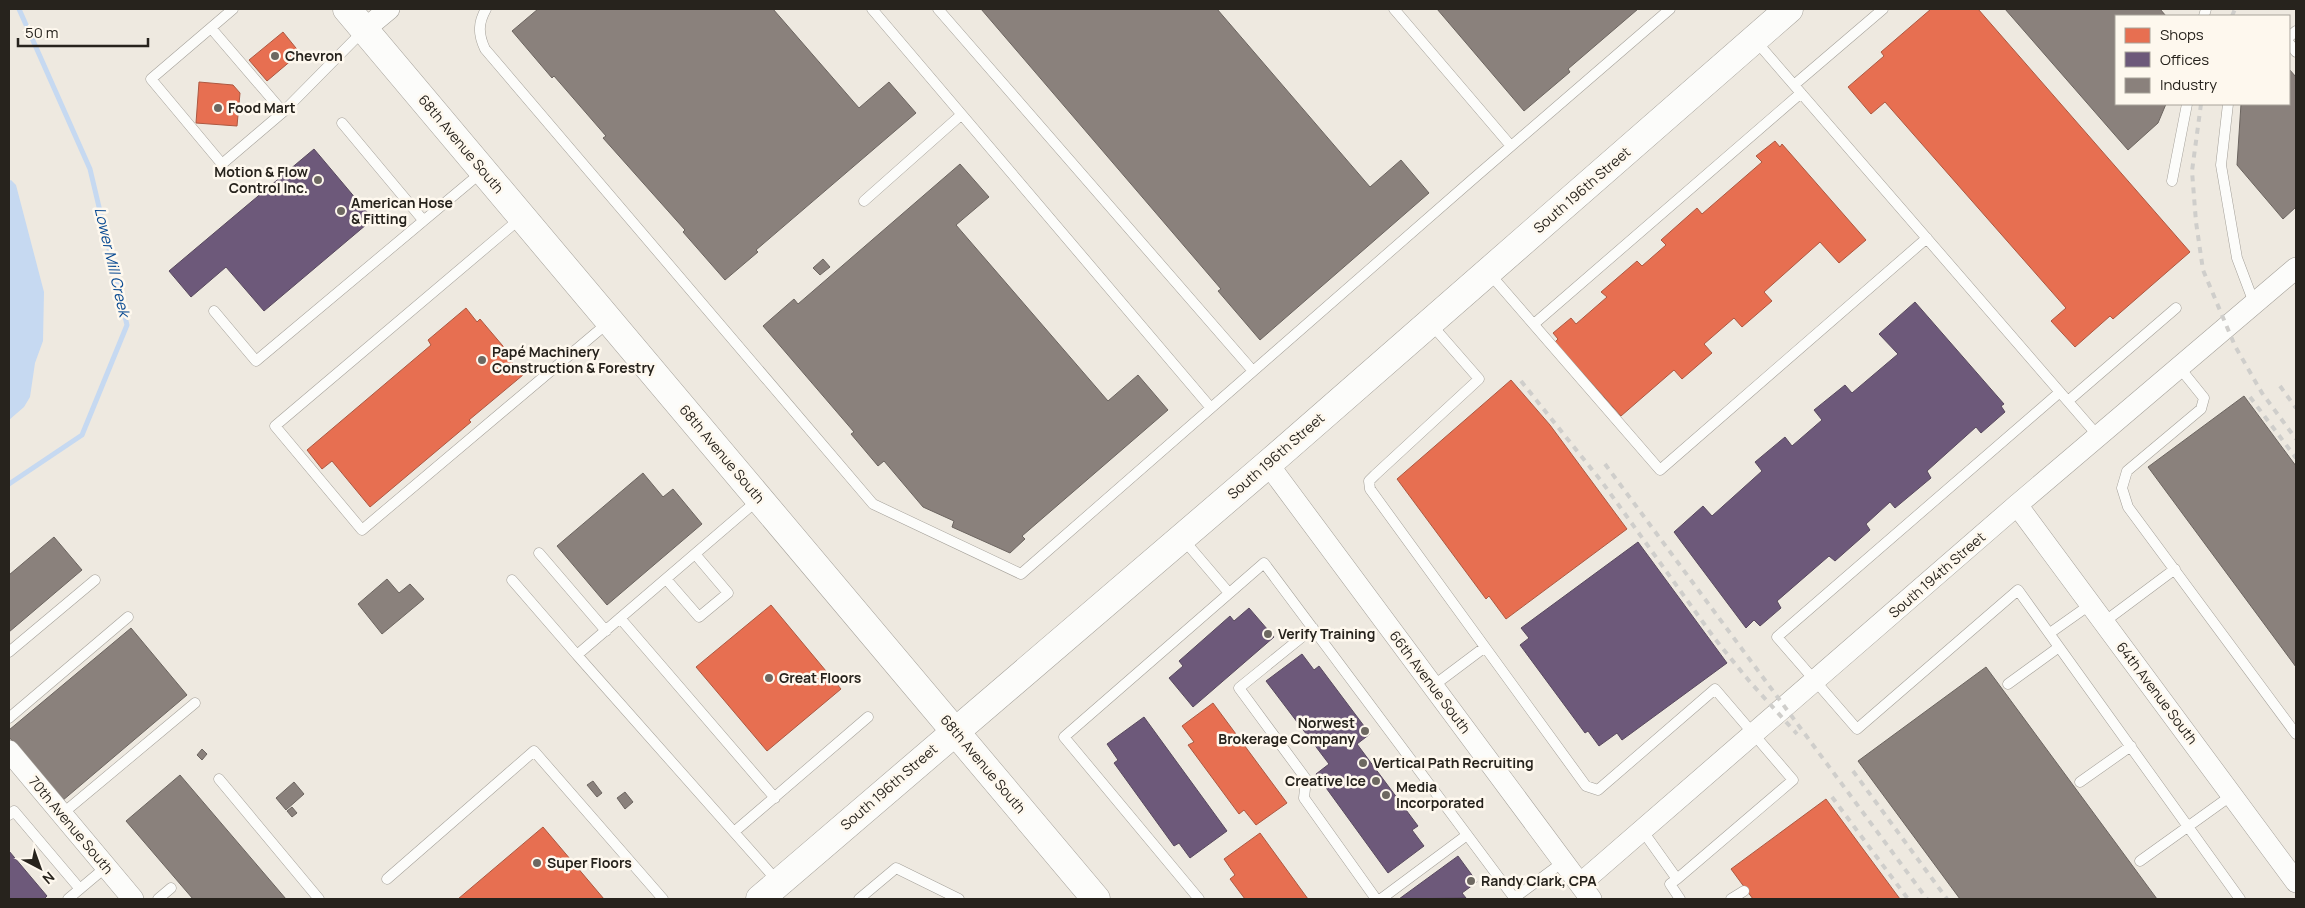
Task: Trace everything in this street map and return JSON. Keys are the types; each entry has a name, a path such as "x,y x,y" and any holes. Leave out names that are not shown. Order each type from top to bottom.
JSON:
{"main road":[{"name":"68th Avenue South","path":"347,9 1096,899"},
{"name":"South 196th Street","path":"769,891 1268,464 1790,9"}],"street":[{"path":"365,29 389,9"},
{"name":"South 194th Street","path":"1586,891 1642,830 2098,436 2254,303 2295,271"},
{"name":"66th Avenue South","path":"1268,464 1586,891"},
{"name":"64th Avenue South","path":"2018,505 2296,882"},
{"name":"70th Avenue South","path":"9,751 133,899"}],"lane":[{"path":"233,9 151,79 222,164 283,112 365,29"},
{"path":"486,9 480,20 479,36 485,49 873,504 1022,574 1210,408 1670,9"},
{"path":"872,9 1210,408"},
{"path":"938,9 1253,371"},
{"path":"1394,9 1511,146"},
{"path":"1534,324 1798,89 1883,9"},
{"path":"211,28 283,112"},
{"path":"1755,39 2098,436"},
{"path":"2172,181 2187,105"},
{"path":"2228,105 2221,165 2237,258 2254,303"},
{"path":"864,201 961,115"},
{"path":"342,123 424,220"},
{"path":"214,311 256,361 484,170"},
{"path":"522,217 275,426 362,530 610,321"},
{"path":"1488,272 1660,470 1927,238"},
{"path":"2068,401 2176,308"},
{"path":"1430,323 1479,379 1369,481 1370,490 1586,786 1598,790 1715,690 1793,780 1670,884 1680,899"},
{"path":"2179,367 2204,398 2201,409 2127,471 2122,488 2128,507 2296,734"},
{"path":"2060,392 1777,637 1857,729 2018,590 2240,899"},
{"path":"577,656 760,498"},
{"path":"1182,538 1229,593"},
{"path":"539,553 606,631"},
{"path":"666,579 699,617 728,593 695,554"},
{"path":"1199,899 1064,737 1264,563 1514,899 1563,862"},
{"path":"2104,622 2174,569"},
{"path":"9,652 95,580"},
{"path":"512,580 734,832 769,891"},
{"path":"2050,634 2091,604"},
{"path":"9,718 128,617"},
{"path":"620,618 775,798"},
{"path":"1313,628 1239,688 1306,779 1304,798 1376,899"},
{"path":"1433,686 1485,647"},
{"path":"2008,684 2059,647"},
{"path":"62,814 195,703"},
{"path":"734,832 868,717"},
{"path":"2080,782 2131,746"},
{"path":"387,879 534,751 663,899"},
{"path":"219,779 319,899"},
{"path":"2140,862 2232,795"},
{"path":"9,815 14,810 80,889"},
{"path":"1642,830 1677,879"},
{"path":"1381,899 1467,835"},
{"path":"68,899 106,867"},
{"path":"859,899 896,868 959,899"},
{"path":"158,899 171,888"},
{"path":"1731,899 1744,891"}],"water":[{"path":"11,180 16,185 44,292 43,341 35,363 30,397 24,407 9,420 9,181"}],"building: Shops":[{"path":"1931,9 1978,9 2190,252 2113,319 2110,316 2075,347 2051,321 2066,308 1885,102 1871,114 1848,87 1884,56 1881,52"},
{"name":"Chevron","path":"283,32 300,53 267,81 249,60"},
{"name":"Food Mart","path":"199,82 233,85 240,93 237,126 196,123"},
{"path":"1775,141 1780,147 1782,144 1866,240 1839,263 1820,242 1764,292 1772,301 1742,327 1734,318 1704,344 1712,353 1682,379 1674,370 1621,416 1555,342 1558,339 1553,333 1571,318 1576,324 1607,297 1601,292 1637,261 1642,266 1666,245 1661,240 1697,208 1702,214 1762,162 1756,156"},
{"path":"466,308 477,322 480,319 508,352 505,354 523,375 469,420 471,422 370,507 332,461 322,469 307,450 431,345 428,340"},
{"path":"1511,380 1550,425 1627,529 1506,619 1489,596 1486,599 1397,479"},
{"name":"Great Floors","path":"771,605 841,689 767,751 696,667"},
{"path":"1213,703 1287,803 1256,825 1244,810 1239,814 1188,745 1194,742 1182,726"},
{"path":"1826,799 1900,899 1753,899 1731,869"},
{"name":"Super Floors","path":"543,827 604,899 458,899"},
{"path":"1260,833 1308,899 1245,899 1230,879 1235,875 1224,859"}],"building: Offices":[{"path":"314,149 373,219 264,311 226,267 191,297 169,271"},
{"path":"1915,302 2004,404 2001,406 2005,412 1981,433 1976,427 1927,471 1931,478 1895,508 1890,502 1866,524 1870,530 1835,561 1829,556 1777,601 1781,608 1760,626 1754,620 1746,628 1674,532 1703,506 1712,516 1762,471 1755,462 1785,437 1792,446 1822,420 1814,410 1845,385 1852,393 1898,354 1879,334"},
{"path":"1638,542 1727,663 1622,740 1617,733 1599,746 1588,731 1585,733 1520,645 1529,638 1521,628"},
{"path":"1249,608 1274,637 1193,707 1169,678 1183,666 1179,661 1230,616 1234,621"},
{"path":"1302,654 1314,670 1319,666 1370,734 1357,744 1418,826 1412,830 1424,846 1388,873 1316,774 1329,764 1266,681"},
{"path":"1144,717 1227,831 1190,858 1179,843 1174,846 1114,763 1118,760 1107,744"},
{"path":"9,851 47,896 44,899 9,899"},
{"path":"1458,856 1477,882 1462,893 1466,898 1399,899"}],"building: Industry":[{"path":"538,9 773,9 859,108 889,82 916,113 756,250 758,252 725,280 683,232 685,230 603,138 606,136 554,76 552,78 512,31"},
{"path":"981,9 1217,9 1370,187 1401,160 1429,193 1260,340 1218,291 1221,289"},
{"path":"1437,9 1638,9 1568,69 1570,72 1524,111"},
{"path":"2005,9 2160,9 2165,15 2115,15 2115,105 2166,105 2158,123 2128,150"},
{"path":"2290,70 2296,77 2296,207 2283,219 2237,165 2241,105 2290,105"},
{"path":"960,164 989,197 956,225 1108,401 1138,375 1168,410 1022,536 1025,539 1010,553 952,527 954,521 923,507 884,461 878,466 851,434 854,432 763,326 794,299 798,304"},
{"path":"823,259 830,267 820,275 813,268"},
{"path":"2244,396 2296,466 2296,667 2148,467"},
{"path":"643,473 663,497 673,489 702,524 607,605 557,546"},
{"path":"54,537 82,570 9,632 9,575"},
{"path":"387,579 399,593 410,584 424,599 382,634 358,604"},
{"path":"131,628 187,695 62,801 9,737 9,730"},
{"path":"1986,667 2157,899 1960,899 1858,761"},
{"path":"202,749 207,754 202,760 197,755"},
{"path":"180,775 286,899 193,899 126,821"},
{"path":"593,781 602,793 597,797 587,785"},
{"path":"294,782 304,794 286,810 276,798"},
{"path":"625,792 633,802 625,809 617,798"},
{"path":"292,807 297,813 292,817 287,811"}],"waterway":[{"name":"Lower Mill Creek","path":"9,484 82,435 127,325 90,169 19,9"}],"railway":[{"path":"2232,15 2235,9"},
{"path":"2201,105 2192,171 2196,222 2203,270 2235,346 2262,393 2296,439"},
{"path":"1521,381 1602,482 1715,639 1750,682 1797,734"},
{"path":"2280,386 2296,408"},
{"path":"2250,397 2296,458"},
{"path":"1605,464 1927,899"},
{"path":"1853,771 1947,899"},
{"path":"1832,797 1908,899"}],"place":[{"name":"Chevron","path":"275,56"},
{"name":"Food Mart","path":"218,108"},
{"name":"Motion & Flow Control Inc.","path":"318,180"},
{"name":"American Hose & Fitting","path":"341,211"},
{"name":"Papé Machinery Construction & Forestry","path":"482,360"},
{"name":"Verify Training","path":"1268,634"},
{"name":"Great Floors","path":"769,678"},
{"name":"Norwest Brokerage Company","path":"1365,731"},
{"name":"Vertical Path Recruiting","path":"1363,763"},
{"name":"Creative Ice","path":"1376,781"},
{"name":"Media Incorporated","path":"1386,795"},
{"name":"Super Floors","path":"537,863"},
{"name":"Randy Clark, CPA","path":"1471,881"}]}
